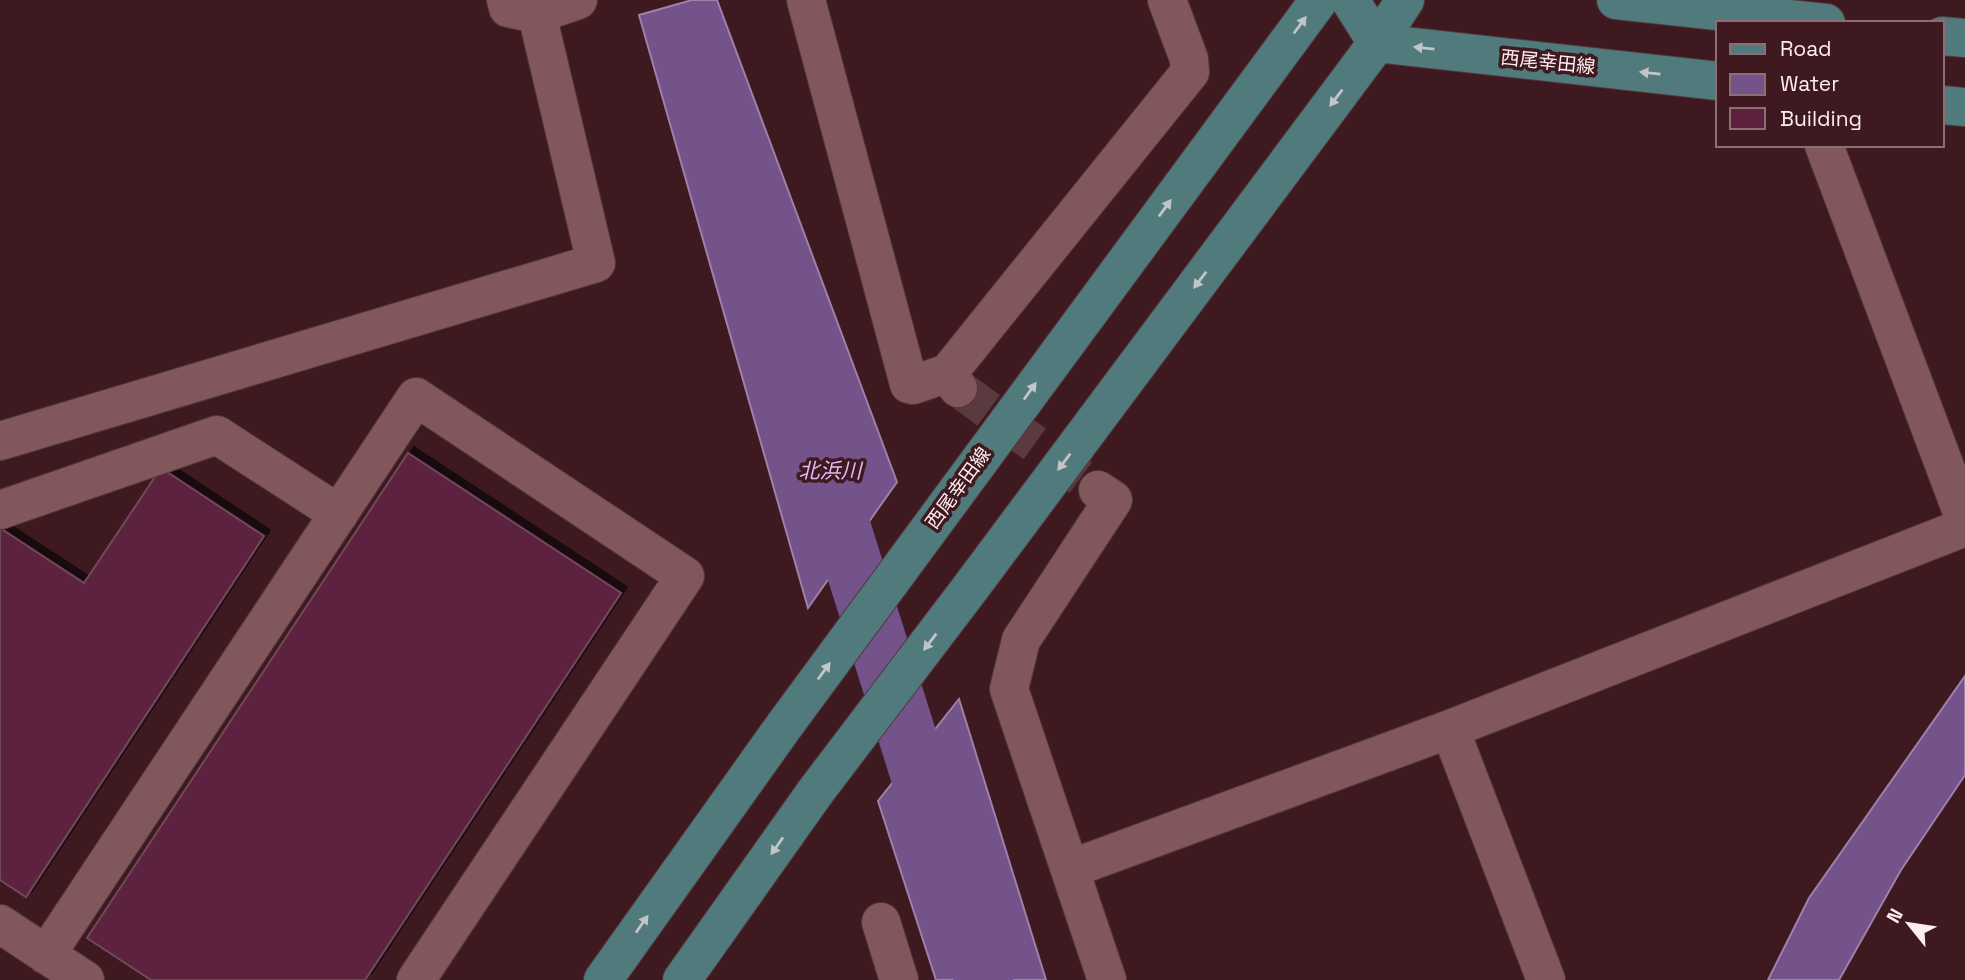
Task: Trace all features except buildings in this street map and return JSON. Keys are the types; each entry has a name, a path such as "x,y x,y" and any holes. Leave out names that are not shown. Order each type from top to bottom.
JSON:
{"main road":[{"name":"西尾幸田線","path":"603,980 945,505 1319,0"},
{"path":"1350,0 1377,43"},
{"path":"682,980 816,791 1377,43 1405,0"},
{"path":"1616,0 1767,8 1818,21"},
{"path":"1944,36 1965,38"},
{"name":"西尾幸田線","path":"1377,43 1716,81"},
{"path":"1944,105 1965,107"}],"street":[{"path":"0,441 596,263 527,5 578,0"},
{"path":"806,0 909,384 913,385 953,380 1190,72 1189,59 1167,0"},
{"path":"1825,147 1965,520"},
{"path":"46,955 416,397 685,576 416,980"},
{"path":"0,510 217,435 339,514"},
{"path":"1098,491 1113,500 1021,640 1009,689 1107,980"},
{"path":"1070,869 1450,729 1965,527"},
{"path":"1450,729 1546,980"},
{"path":"881,922 899,980"},
{"path":"0,924 85,980"}],"water":[{"name":"北浜川","path":"692,0 717,0 897,482 808,608 639,15"},
{"path":"1965,676 1965,775 1901,870 1839,980 1768,980 1809,898"},
{"path":"959,699 1046,980 936,980 878,801"}],"waterway":[{"name":"北浜川","path":"825,474 984,980"}],"tunnel":[{"path":"958,388 1098,490"}]}
